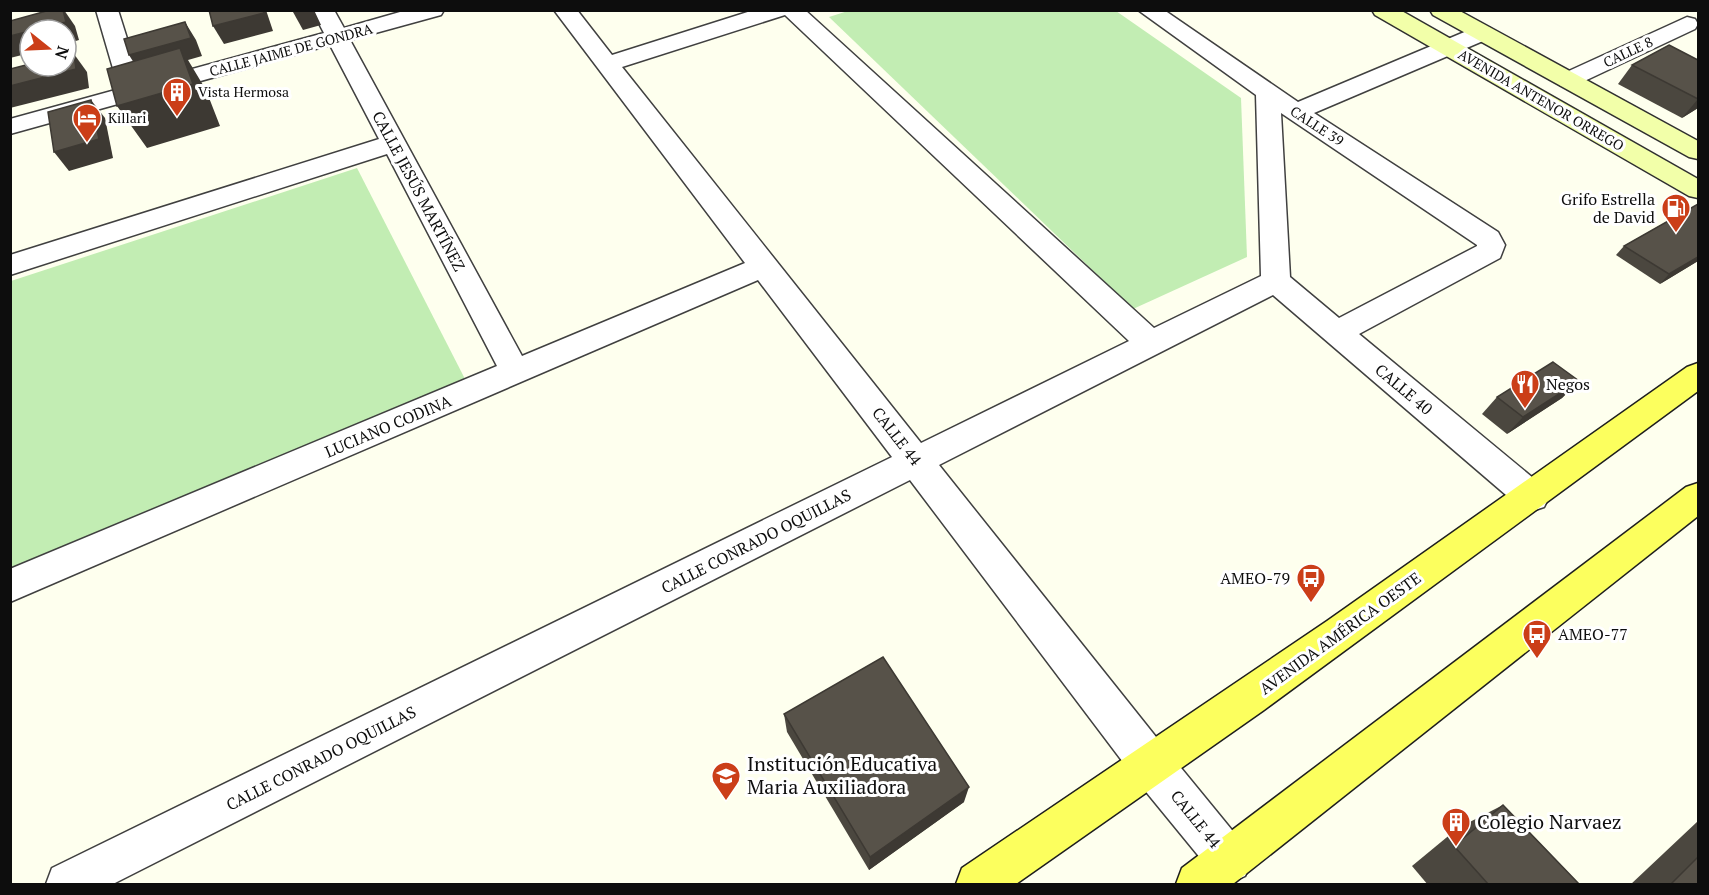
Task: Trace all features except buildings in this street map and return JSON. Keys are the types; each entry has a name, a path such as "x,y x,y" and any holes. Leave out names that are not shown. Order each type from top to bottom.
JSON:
{"main road":[{"name":"AVENIDA AMÉRICA OESTE","path":"978,885 1154,767 1532,497 1698,375"},
{"path":"1214,873 1698,496"}],"street":[{"path":"107,10 132,94"},
{"name":"CALLE JESÚS MARTÍNEZ","path":"322,10 516,373"},
{"name":"CALLE JAIME DE GONDRA","path":"10,127 336,39 433,10"},
{"name":"CALLE 44","path":"565,10 1154,767 1214,873"},
{"path":"606,64 778,10"},
{"path":"792,10 1151,344"},
{"name":"CALLE 39","path":"1149,10 1282,103 1488,238 1491,245 1490,251 1338,332"},
{"name":"AVENIDA ANTENOR ORREGO","path":"1383,10 1446,47 1693,181"},
{"name":"AVENIDA ANTENOR ORREGO","path":"1441,10 1698,151"},
{"path":"1659,10 1693,26"},
{"name":"CALLE 8","path":"1568,80 1693,26"},
{"path":"1276,281 1282,103 1482,33"},
{"path":"10,265 394,142"},
{"name":"LUCIANO CODINA","path":"10,586 765,266"},
{"name":"CALLE CONRADO OQUILLAS","path":"68,885 1276,281"},
{"name":"CALLE 40","path":"1276,281 1532,497"}],"green space":[{"path":"851,10 1116,11 1241,98 1247,257 1133,309 829,17"},
{"path":"357,168 465,379 11,570 11,281"}],"place":[{"name":"Vista Hermosa","path":"177,118"},
{"name":"Killari","path":"87,144"},
{"name":"Grifo Estrella de David","path":"1676,234"},
{"name":"Negos","path":"1525,410"},
{"name":"AMEO-79","path":"1311,604"},
{"name":"AMEO-77","path":"1537,660"},
{"name":"Institución Educativa Maria Auxiliadora","path":"726,802"},
{"name":"Colegio Narvaez","path":"1456,848"}]}
